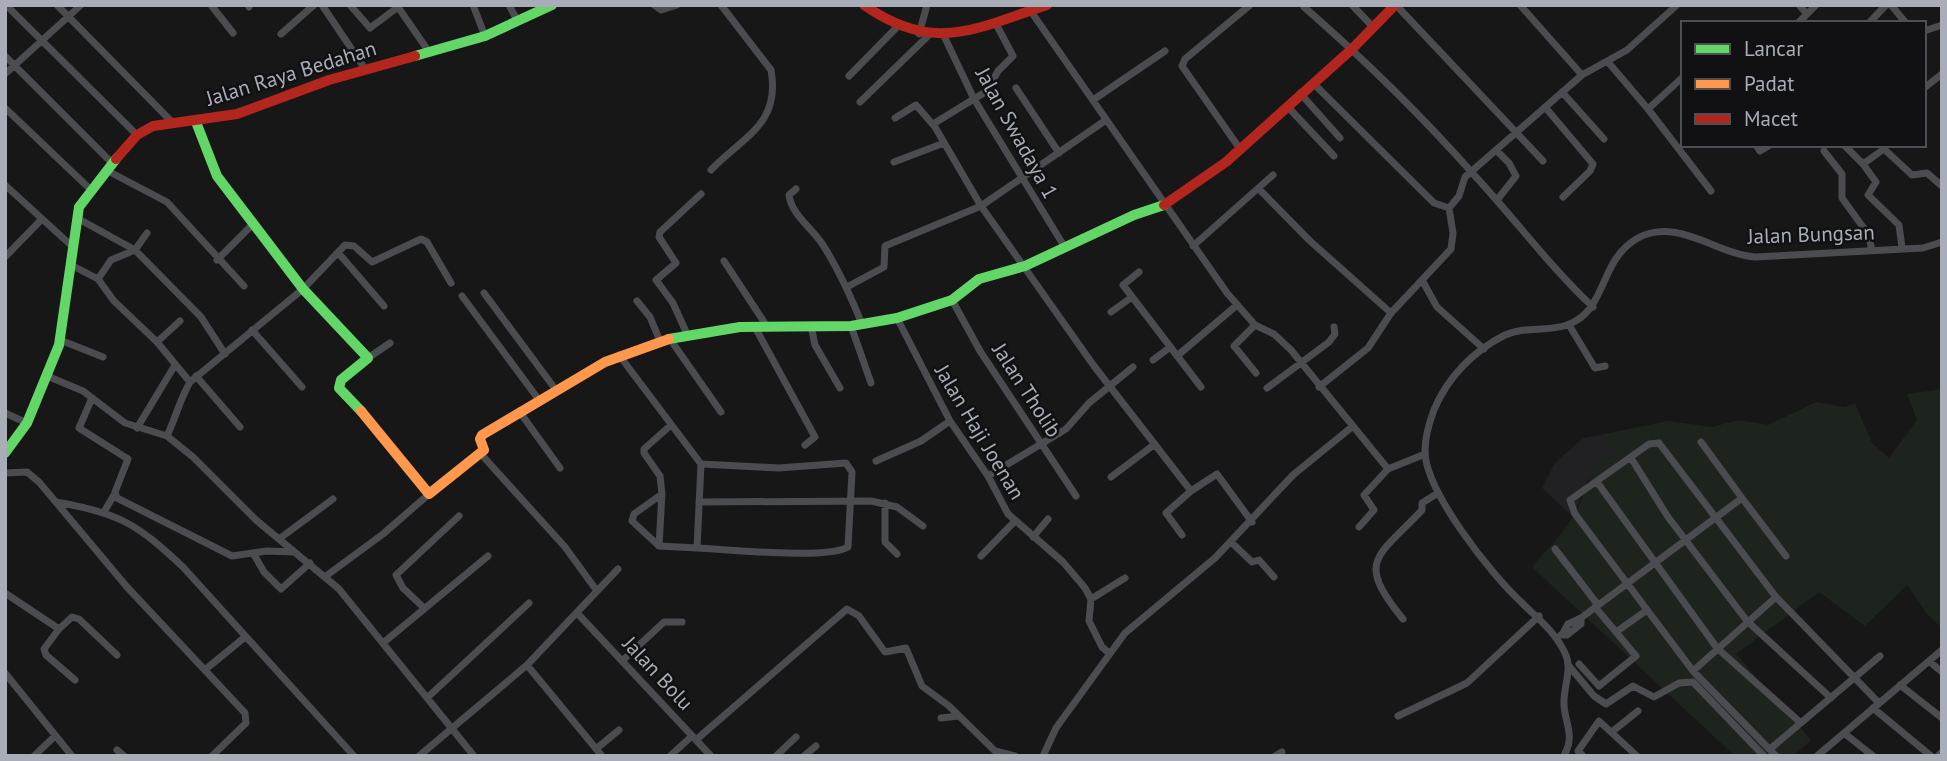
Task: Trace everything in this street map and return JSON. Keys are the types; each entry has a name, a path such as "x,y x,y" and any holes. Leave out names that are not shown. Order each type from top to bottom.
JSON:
{"street":[{"path":"6,5 137,135"},
{"path":"57,5 171,121"},
{"path":"5,74 81,5"},
{"path":"211,5 233,33"},
{"path":"281,34 314,5"},
{"path":"322,5 365,69"},
{"path":"350,5 370,28 397,6 429,52"},
{"path":"472,5 485,36"},
{"path":"509,5 517,22"},
{"name":"Jalan Raya Bedahan","path":"5,453 27,423 60,340 73,266 77,218 90,189 137,135 153,126 171,121 196,122 235,114 365,69 485,36 552,5"},
{"path":"654,5 661,10 677,5"},
{"path":"711,170 758,131 770,102 773,81 771,70 721,5"},
{"path":"864,5 898,26 923,35 944,36 1047,5"},
{"path":"860,102 923,35 927,5"},
{"path":"1240,149 1182,66 1185,59 1250,5"},
{"path":"1352,5 1373,27"},
{"path":"326,576 383,534 485,449 480,439 482,435 618,355 687,334 740,327 756,329 851,326 897,318 952,300 979,279 1025,266 1063,246 1158,205 1167,205 1184,195 1240,149 1299,93 1352,49 1396,5 1543,160"},
{"path":"1520,5 1582,75"},
{"path":"1449,208 1459,196 1465,177 1582,75 1608,62 1677,5"},
{"path":"1799,5 1807,14"},
{"path":"1800,21 1816,5"},
{"path":"1872,21 1889,5 1904,21"},
{"path":"1304,6 1352,49 1473,172 1565,281 1593,306"},
{"path":"1030,10 1237,305 1255,324 1280,340 1388,469"},
{"path":"933,124 991,86 998,71 1013,56 995,22"},
{"path":"849,76 898,26"},
{"name":"Jalan Swadaya 1","path":"944,36 974,99 1020,180 1063,246"},
{"path":"1093,100 1165,51"},
{"path":"5,57 109,167 167,202 243,286"},
{"path":"1608,62 1711,191"},
{"path":"1926,86 1942,74"},
{"path":"1648,109 1681,80"},
{"path":"1313,83 1434,204 1449,208"},
{"path":"1016,88 1059,153"},
{"path":"1562,92 1604,139"},
{"path":"1299,93 1340,138"},
{"path":"895,118 916,105 933,124 981,206 1111,388 1191,491"},
{"path":"1286,105 1334,156"},
{"path":"1545,107 1593,164 1590,171 1563,197"},
{"path":"5,108 90,189"},
{"path":"847,287 884,267 885,246 981,206 1106,120"},
{"path":"196,122 211,168 252,225 303,289 368,358"},
{"path":"894,162 944,143"},
{"path":"1846,147 1876,182 1869,197 1899,225 1902,248"},
{"path":"1863,164 1884,147 1912,175 1927,173 1942,186"},
{"path":"1497,151 1509,163 1516,176 1497,200"},
{"path":"1824,151 1842,174 1842,198 1868,234 1872,250"},
{"path":"1194,246 1273,174"},
{"path":"5,185 74,248"},
{"path":"1259,189 1309,240 1391,313"},
{"path":"796,190 789,195 792,208 821,242 847,287 862,324"},
{"path":"687,334 673,303 656,280 676,263 659,237 660,232 701,194"},
{"path":"1320,387 1367,348 1391,313 1451,248 1454,233 1449,208"},
{"path":"77,218 135,250 201,317 225,354"},
{"path":"5,257 41,220"},
{"path":"217,260 252,225"},
{"name":"Jalan Bungsan","path":"1569,325 1580,320 1593,306 1614,259 1639,238 1661,231 1703,240 1743,256 1923,248 1942,242"},
{"path":"98,279 111,261 135,250 147,233"},
{"path":"167,436 180,407 181,393 193,379 303,289 335,254 349,243 372,262 421,239 427,242 451,283"},
{"path":"335,254 341,256 384,306"},
{"path":"724,261 768,328"},
{"path":"73,266 98,279 175,365 193,379 240,427"},
{"path":"1139,272 1123,285 1201,387"},
{"path":"1422,281 1437,307 1484,349"},
{"path":"484,293 556,390"},
{"path":"462,296 538,400"},
{"path":"1111,312 1132,297"},
{"name":"Jalan Tholib","path":"952,300 1041,446 1076,496"},
{"path":"637,301 721,412"},
{"path":"1177,356 1237,305"},
{"name":"Jalan Haji Joenan","path":"897,318 950,421 988,477 1014,522 1070,569 1091,599 1089,621 1102,646 1109,653"},
{"path":"157,342 180,321"},
{"path":"1255,324 1234,346 1256,373"},
{"path":"1605,366 1595,368 1569,325 1520,330 1506,334 1484,349 1458,369 1441,392 1430,420 1424,454 1438,493 1485,563 1520,602 1559,636 1569,666 1594,696 1606,704 1633,686 1654,697 1679,683 1693,682 1764,756"},
{"path":"811,326 815,345 840,388"},
{"path":"851,326 871,383"},
{"path":"1267,388 1329,342 1335,334 1334,327"},
{"path":"756,329 815,437 806,444"},
{"path":"252,330 302,387"},
{"path":"60,340 103,357"},
{"path":"390,342 341,380 339,388 375,426 429,494"},
{"path":"1153,360 1169,348"},
{"path":"618,355 701,464 697,548"},
{"path":"137,428 175,365"},
{"path":"988,477 1066,429 1090,403 1133,367"},
{"path":"47,376 73,386 125,423 167,436 294,552 326,576 474,756"},
{"path":"92,398 79,428 128,459 104,512"},
{"path":"519,411 560,468"},
{"path":"5,413 27,423"},
{"path":"876,461 921,440 950,421"},
{"path":"659,546 662,480 644,449 671,425"},
{"path":"1044,756 1056,728 1109,653 1136,622 1231,542 1293,475 1353,426"},
{"path":"1700,442 1786,555"},
{"path":"1880,656 1854,679 1801,723 1773,753 1693,671 1570,505 1572,498 1649,444 1659,443 1776,597 1854,679 1876,706 1931,756"},
{"path":"1111,477 1155,444"},
{"path":"480,453 565,547 597,591"},
{"path":"1359,527 1374,510 1364,495 1366,489 1388,469 1424,454"},
{"path":"1631,458 1668,517 1747,621 1831,698"},
{"path":"662,494 632,518 659,546 773,552 844,550 849,543 848,501 852,472 846,463 779,468 701,464"},
{"path":"5,472 27,472 56,502 127,587 206,669 247,717 246,723 212,756"},
{"path":"1182,535 1166,513 1191,491 1217,474 1252,522"},
{"path":"1597,482 1717,648 1801,723"},
{"path":"1403,619 1385,599 1376,582 1374,568 1378,557 1422,510 1422,503 1438,493"},
{"path":"114,495 227,555 294,552"},
{"path":"1559,636 1567,635 1581,624 1581,618 1742,498"},
{"path":"279,538 332,499"},
{"path":"56,502 104,512 133,524 160,545 354,756"},
{"path":"699,502 885,503 911,515 923,526"},
{"path":"885,503 885,542 897,554"},
{"path":"423,607 403,588 396,575 459,516"},
{"path":"1033,537 1048,519"},
{"path":"981,556 1014,522"},
{"path":"1231,542 1252,562 1259,561 1274,577"},
{"path":"1555,549 1636,656 1599,686 1579,664"},
{"path":"253,553 264,572 281,589 310,563"},
{"path":"383,643 423,607 488,556"},
{"path":"419,756 527,665 618,569"},
{"path":"1091,599 1125,578"},
{"path":"5,593 59,629"},
{"path":"1693,671 1776,597"},
{"path":"427,698 529,603"},
{"path":"670,756 847,609 859,616 885,652 906,648 919,682 995,751 1015,756"},
{"path":"1616,632 1647,610"},
{"name":"Jalan Bolu","path":"578,614 711,756"},
{"path":"1398,716 1467,683 1539,616"},
{"path":"75,680 46,655 44,649 59,629 75,617 117,655"},
{"path":"622,661 664,622 682,622"},
{"path":"206,669 245,637"},
{"path":"1818,756 1942,650"},
{"path":"1929,661 1942,672"},
{"path":"527,665 602,756"},
{"path":"1564,756 1569,741 1564,702 1569,666"},
{"path":"5,673 72,756"},
{"path":"1900,685 1942,718"},
{"path":"1613,731 1638,711"},
{"path":"941,718 959,716"},
{"path":"1583,756 1578,751 1599,721 1613,731 1637,756"},
{"path":"596,749 619,730"},
{"path":"1844,733 1873,756"},
{"path":"34,756 55,736"},
{"path":"776,756 796,737"},
{"path":"1569,741 1582,743"},
{"path":"804,756 816,746"},
{"path":"117,750 124,756"},
{"path":"1938,756 1942,752"}],"shaded area":[{"path":"1942,389 1942,628 1927,614 1907,585 1865,626 1819,592 1736,654 1811,740 1793,756 1735,756 1532,567 1571,520 1598,468 1619,454 1600,435 1668,421 1712,427 1738,420 1768,425 1816,402 1844,407 1855,403 1872,443 1889,458 1917,420 1907,394"},
{"path":"1600,435 1619,454 1587,481 1573,517 1542,488 1555,463 1583,438"}],"traffic: fast":[{"path":"415,56 485,36 552,5"},
{"path":"196,122 217,176 303,289 368,358 341,380 339,388 361,411"},
{"path":"5,453 27,423 59,345 79,207 116,159"},
{"path":"669,339 740,327 851,326 897,318 952,300 979,279 1025,266 1134,215 1164,205"}],"traffic: slow":[{"path":"361,411 429,494 484,450 480,439 482,435 605,362 669,339"}],"traffic: jam":[{"path":"864,5 889,20 912,29 933,33 975,28 1047,5"},
{"path":"1164,205 1226,162 1352,49 1395,5"},
{"path":"116,159 137,135 153,126 237,114 329,80 415,56"}]}
